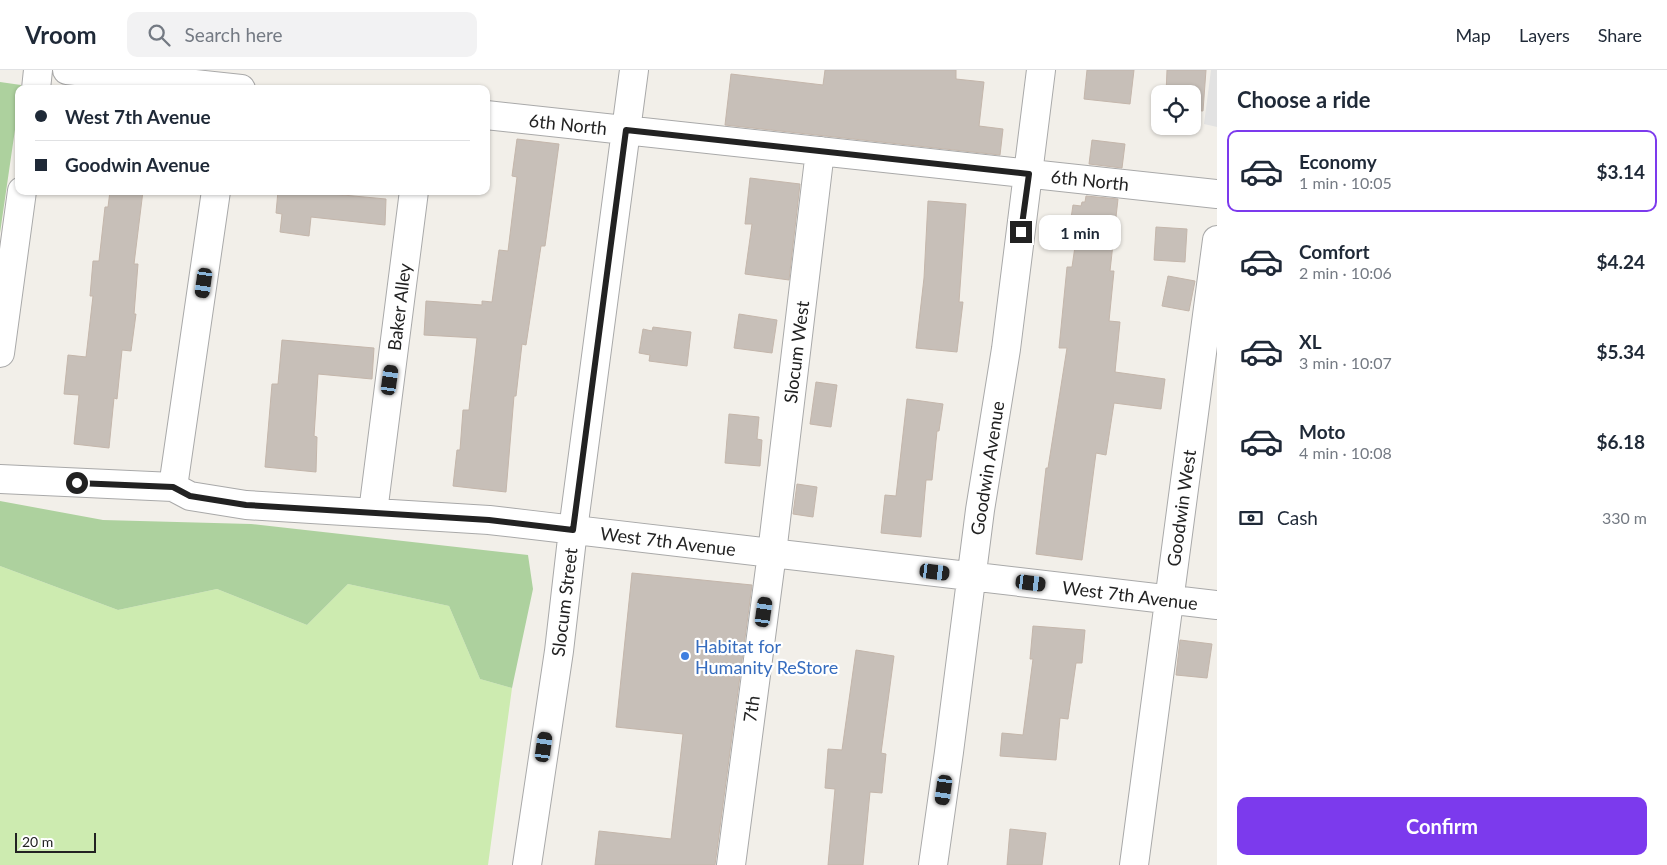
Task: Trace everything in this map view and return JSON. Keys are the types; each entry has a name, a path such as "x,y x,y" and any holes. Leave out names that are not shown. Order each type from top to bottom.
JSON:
{"street":[{"path":"36,85 38,70"},
{"path":"67,70 234,84"},
{"name":"Slocum Street","path":"527,865 559,652 573,530 634,70"},
{"name":"Goodwin Avenue","path":"933,865 980,510 1006,349 1041,70"},
{"name":"6th North","path":"490,115 1217,194"},
{"name":"Slocum West","path":"772,553 820,151"},
{"path":"0,353 21,195"},
{"path":"173,487 215,195"},
{"name":"Baker Alley","path":"373,512 413,195"},
{"name":"Goodwin West","path":"1134,865 1217,240"},
{"name":"West 7th Avenue","path":"0,479 173,487 190,496 246,505 489,520 1217,605"},
{"name":"7th","path":"731,865 772,553"}],"green space":[{"path":"0,82 21,85 15,85 15,130 0,233"},
{"path":"0,501 103,520 251,524 528,555 533,589 512,688 480,679 449,606 348,584 307,625 217,589 118,610 0,566"},
{"path":"0,566 118,610 217,589 307,625 348,584 449,606 480,679 512,688 488,865 0,865"}],"shaded area":[{"path":"1211,70 1217,70 1217,127 1204,124"}],"building":[{"path":"825,70 956,70 956,79 984,82 979,126 1003,129 1000,155 725,125 731,74 823,85"},
{"path":"1087,70 1134,70 1130,104 1084,99"},
{"path":"1167,70 1206,70 1203,111 1201,111 1201,85 1166,85"},
{"path":"517,139 559,144 545,246 541,246 526,345 522,344 516,396 514,396 506,492 453,486 457,450 460,450 463,410 469,410 477,338 424,335 426,301 482,305 482,301 492,302 499,250 508,251 517,177 512,176"},
{"path":"1092,140 1125,144 1122,168 1089,164"},
{"path":"750,178 800,184 789,280 745,274 752,224 745,224"},
{"path":"110,195 143,195 134,264 138,264 134,314 136,314 131,351 122,350 117,399 114,398 109,448 74,444 79,395 64,394 68,355 86,357 93,296 90,296 93,261 99,261 105,207 108,207"},
{"path":"278,195 343,195 386,199 385,225 311,217 309,236 280,232 282,214 276,213"},
{"path":"1086,196 1118,199 1110,271 1114,271 1109,321 1120,322 1115,372 1165,379 1161,409 1114,403 1106,455 1096,453 1082,560 1036,554 1046,468 1048,468 1067,348 1059,348 1067,267 1072,267 1078,226 1070,225 1073,205 1081,206 1082,202 1085,202"},
{"path":"928,201 966,204 959,302 963,302 957,352 916,348 924,278"},
{"path":"1156,227 1187,229 1185,262 1154,260"},
{"path":"1168,276 1195,281 1189,311 1162,306"},
{"path":"739,314 777,320 772,353 734,348"},
{"path":"653,327 691,332 687,366 649,361 650,355 639,353 643,329 652,331"},
{"path":"282,340 374,348 372,379 318,374 314,436 317,437 316,472 265,467 272,384 278,384"},
{"path":"816,382 837,385 831,427 810,424"},
{"path":"907,399 943,404 939,431 937,431 932,480 926,480 921,537 881,533 885,495 896,496"},
{"path":"729,414 759,417 757,439 762,440 760,466 725,463"},
{"path":"797,484 817,487 813,517 793,514"},
{"name":"Habitat for Humanity ReStore","path":"632,573 752,585 715,865 595,865 599,831 671,839 683,734 616,727"},
{"path":"1033,626 1085,630 1082,663 1076,663 1068,719 1060,718 1056,760 1000,756 1002,733 1023,735 1033,659 1030,659"},
{"path":"1180,640 1212,644 1207,678 1176,675"},
{"path":"856,650 894,656 881,753 886,754 882,793 870,792 863,865 828,865 835,789 825,788 828,749 842,750"},
{"path":"1010,829 1046,833 1042,865 1007,865"}],"place":[{"name":"Habitat for Humanity ReStore","path":"685,656"}],"route":[{"path":"77,483 173,487 190,496 246,505 489,520 573,530 626,130 1029,174 1021,232"}]}
